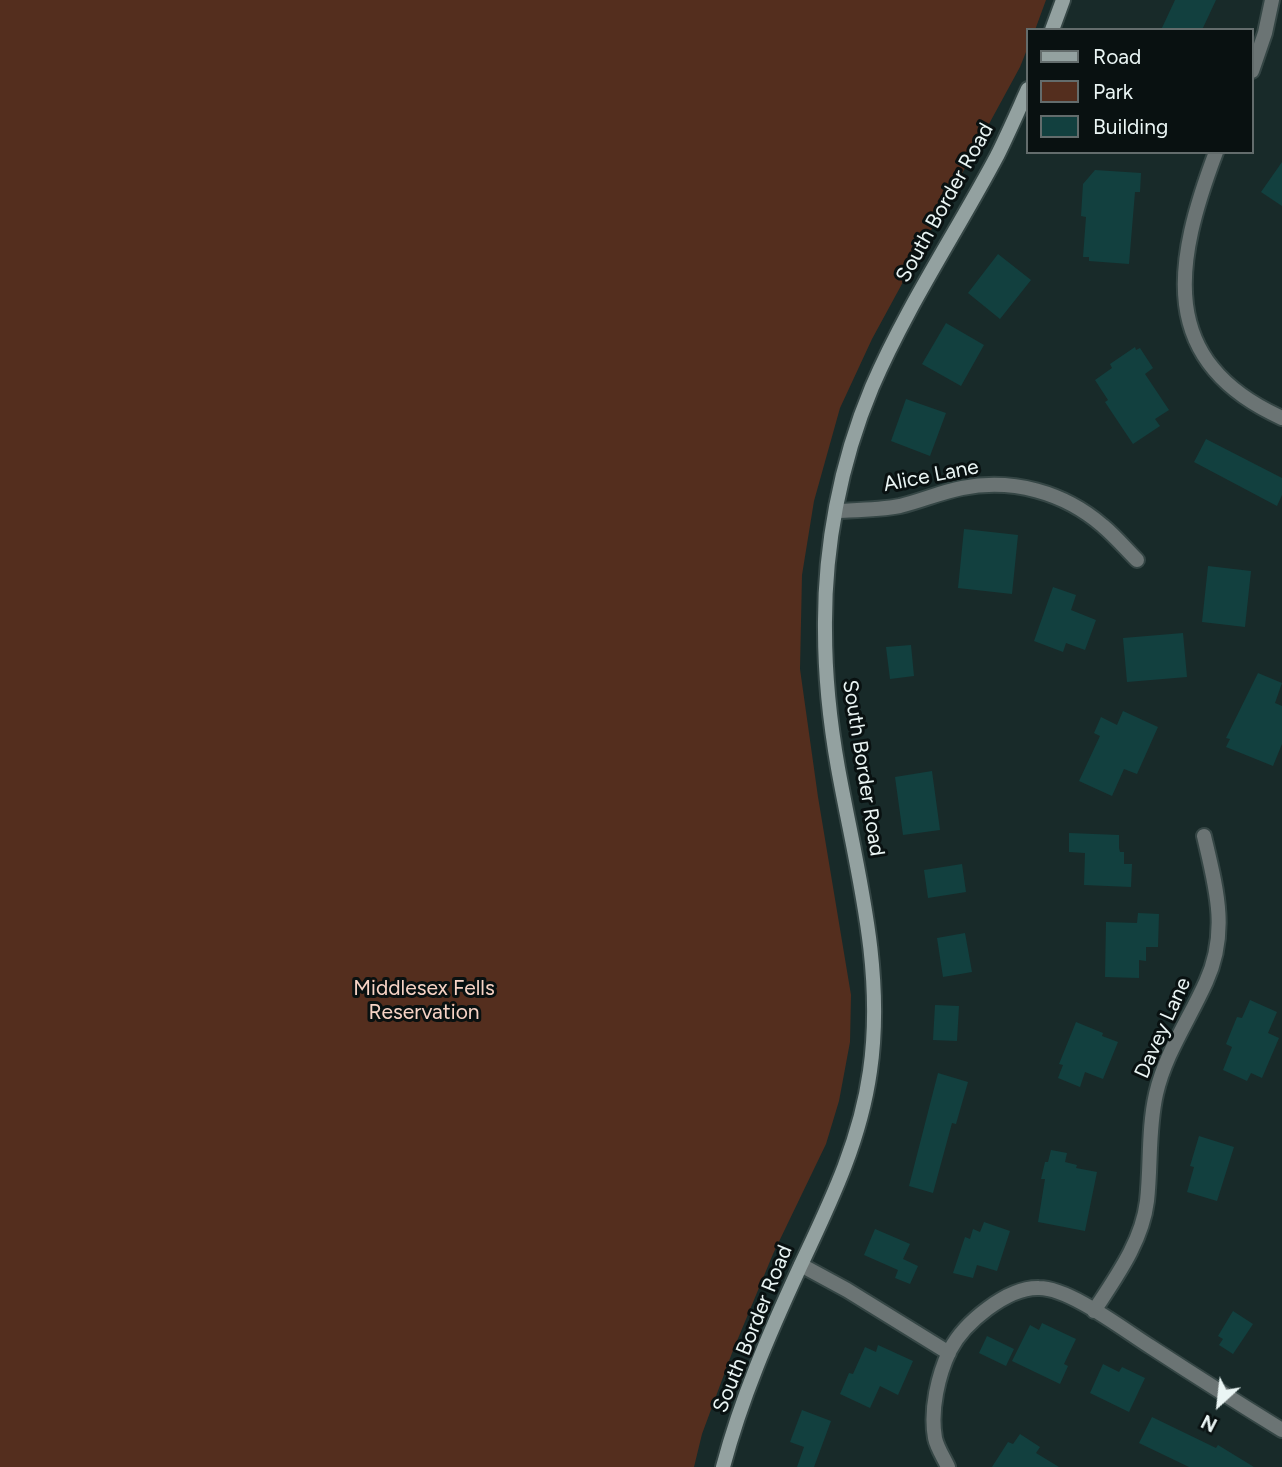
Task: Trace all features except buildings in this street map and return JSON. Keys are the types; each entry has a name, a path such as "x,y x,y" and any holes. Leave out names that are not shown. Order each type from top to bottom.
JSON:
{"main road":[{"path":"1053,28 1063,0"},
{"name":"South Border Road","path":"723,1467 754,1371 830,1205 857,1135 870,1077 876,1005 864,905 837,762 825,631 826,583 836,511 849,453 877,378 939,258 998,154 1026,93"}],"street":[{"path":"1254,65 1272,0"},
{"path":"1215,154 1196,203 1184,261 1184,297 1190,331 1202,353 1242,398 1282,418"},
{"name":"Alice Lane","path":"836,511 899,506 949,491 979,486 1028,488 1057,497 1088,515 1102,525 1137,560"},
{"name":"Davey Lane","path":"1094,1311 1131,1252 1142,1224 1147,1201 1150,1136 1156,1094 1172,1047 1207,980 1215,957 1219,932 1218,893 1204,836"},
{"path":"801,1265 949,1353"},
{"path":"948,1467 936,1440 933,1420 939,1380 949,1353 963,1329 978,1316 994,1304 1025,1290 1051,1289 1094,1311 1282,1430"}],"green space":[{"name":"Middlesex Fells Reservation","path":"0,0 1046,0 1036,28 1026,28 1026,52 1020,67 872,339 840,408 814,501 802,575 800,669 851,995 850,1042 839,1101 826,1144 773,1254 732,1353 702,1434 694,1467 0,1467"}]}
